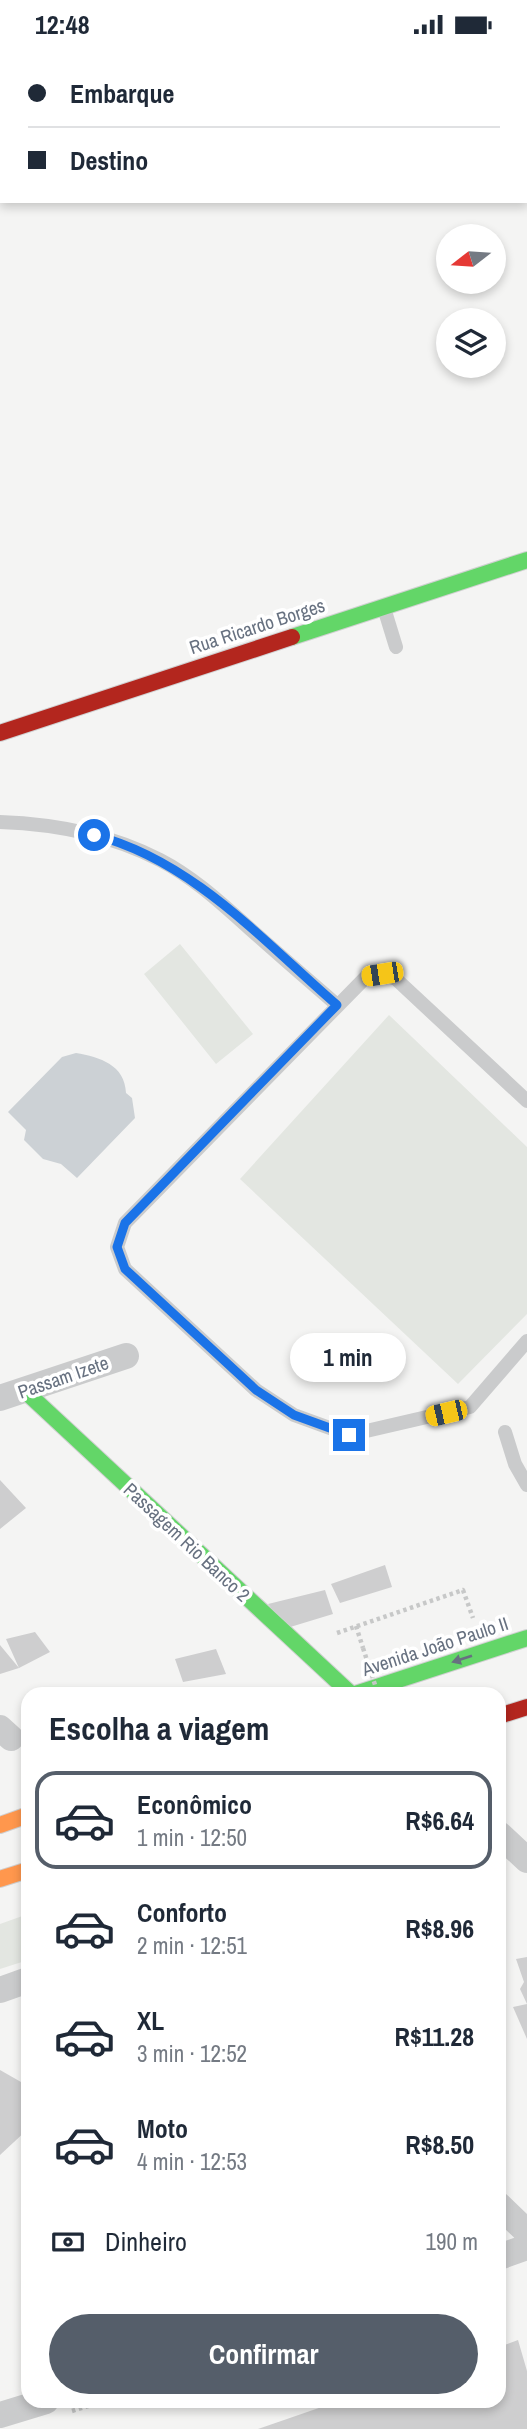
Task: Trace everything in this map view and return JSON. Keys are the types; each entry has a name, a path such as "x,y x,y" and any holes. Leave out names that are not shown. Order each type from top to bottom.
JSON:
{"street":[{"name":"Rua Ricardo Borges","path":"0,733 527,559"},
{"name":"Passam Izete","path":"12,1394 126,1356"},
{"name":"Passagem Rio Banco 2","path":"12,1394 345,1687"},
{"name":"Avenida João Paulo II","path":"375,1687 527,1638"},
{"path":"506,1714 527,1707"},
{"path":"0,1825 21,1818"},
{"path":"506,1840 527,1860"},
{"path":"0,1878 21,1872"},
{"path":"0,1990 21,1982"},
{"path":"506,2212 527,2232"},
{"path":"506,2254 527,2247"},
{"path":"0,2415 23,2408"}],"lane":[{"path":"383,607 396,647"},
{"path":"0,822 42,824 71,830 116,841 161,860 208,892 337,1005"},
{"path":"527,1101 396,979 382,974 367,976 125,1223 117,1247 125,1269 256,1390 294,1415 349,1435 470,1407 527,1341"},
{"path":"505,1432 515,1464 527,1485"}],"path":[{"path":"331,1634 463,1590 474,1621"},
{"path":"356,1626 376,1687"}],"shaded area":[{"path":"180,944 253,1034 216,1064 144,974"},
{"path":"389,1015 527,1147 527,1314 458,1384 240,1179"},
{"path":"76,1053 102,1060 116,1069 125,1083 126,1093 132,1098 135,1118 77,1178 61,1164 43,1159 24,1140 26,1130 8,1112 62,1057"},
{"path":"21,1916 21,1962 0,1969 0,1924"}],"building":[{"path":"0,1480 26,1508 0,1529"},
{"path":"385,1565 392,1587 340,1603 331,1584"},
{"path":"325,1590 333,1614 287,1628 268,1604"},
{"path":"35,1632 50,1652 19,1668 6,1639"},
{"path":"0,1645 19,1668 0,1674"},
{"path":"216,1649 226,1674 183,1682 175,1659"},
{"path":"527,1957 527,2004 520,1989 524,1982 516,1959"},
{"path":"527,2004 527,2039 513,2007"},
{"path":"0,2070 21,2082 21,2136 0,2155"},
{"path":"518,2340 527,2371 527,2429 258,2429 319,2408 506,2408 506,2344"}],"traffic: fast":[{"path":"292,637 527,560"},
{"path":"24,1390 343,1687"},
{"path":"376,1687 527,1638"}],"traffic: slow":[{"path":"0,1825 21,1818"},
{"path":"0,1879 21,1872"}],"traffic: jam":[{"path":"0,733 292,637"},
{"path":"506,1714 527,1707"}],"route":[{"path":"94,835 161,860 208,892 337,1005 125,1223 117,1247 125,1269 256,1390 294,1415 349,1435"}]}
